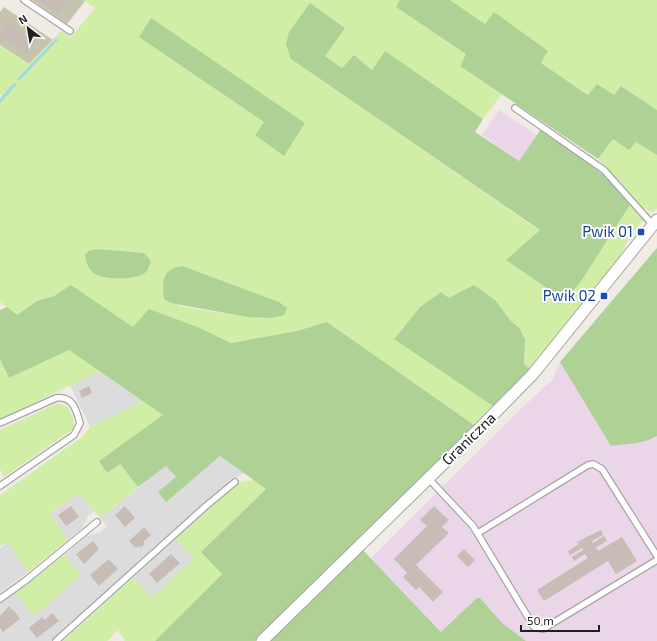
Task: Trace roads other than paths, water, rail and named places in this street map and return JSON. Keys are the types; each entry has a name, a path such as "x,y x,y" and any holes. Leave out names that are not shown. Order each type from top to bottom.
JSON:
{"street":[{"name":"Graniczna","path":"262,641 533,374 655,222"}],"lane":[{"path":"24,0 70,31"},
{"path":"515,108 604,170 655,222"},
{"path":"0,423 56,398 62,397 73,404 80,423 74,435 0,486"},
{"path":"478,533 588,465 593,464 602,469 657,556"},
{"path":"428,478 473,526 534,627 538,629 543,629 657,560"},
{"path":"56,641 206,506 235,482"},
{"path":"0,599 25,581 97,522"}],"waterway":[{"path":"19,79 56,40"},
{"path":"0,101 15,84"}],"place":[{"name":"Pwik 01","path":"641,232"},
{"name":"Pwik 02","path":"604,296"}]}
